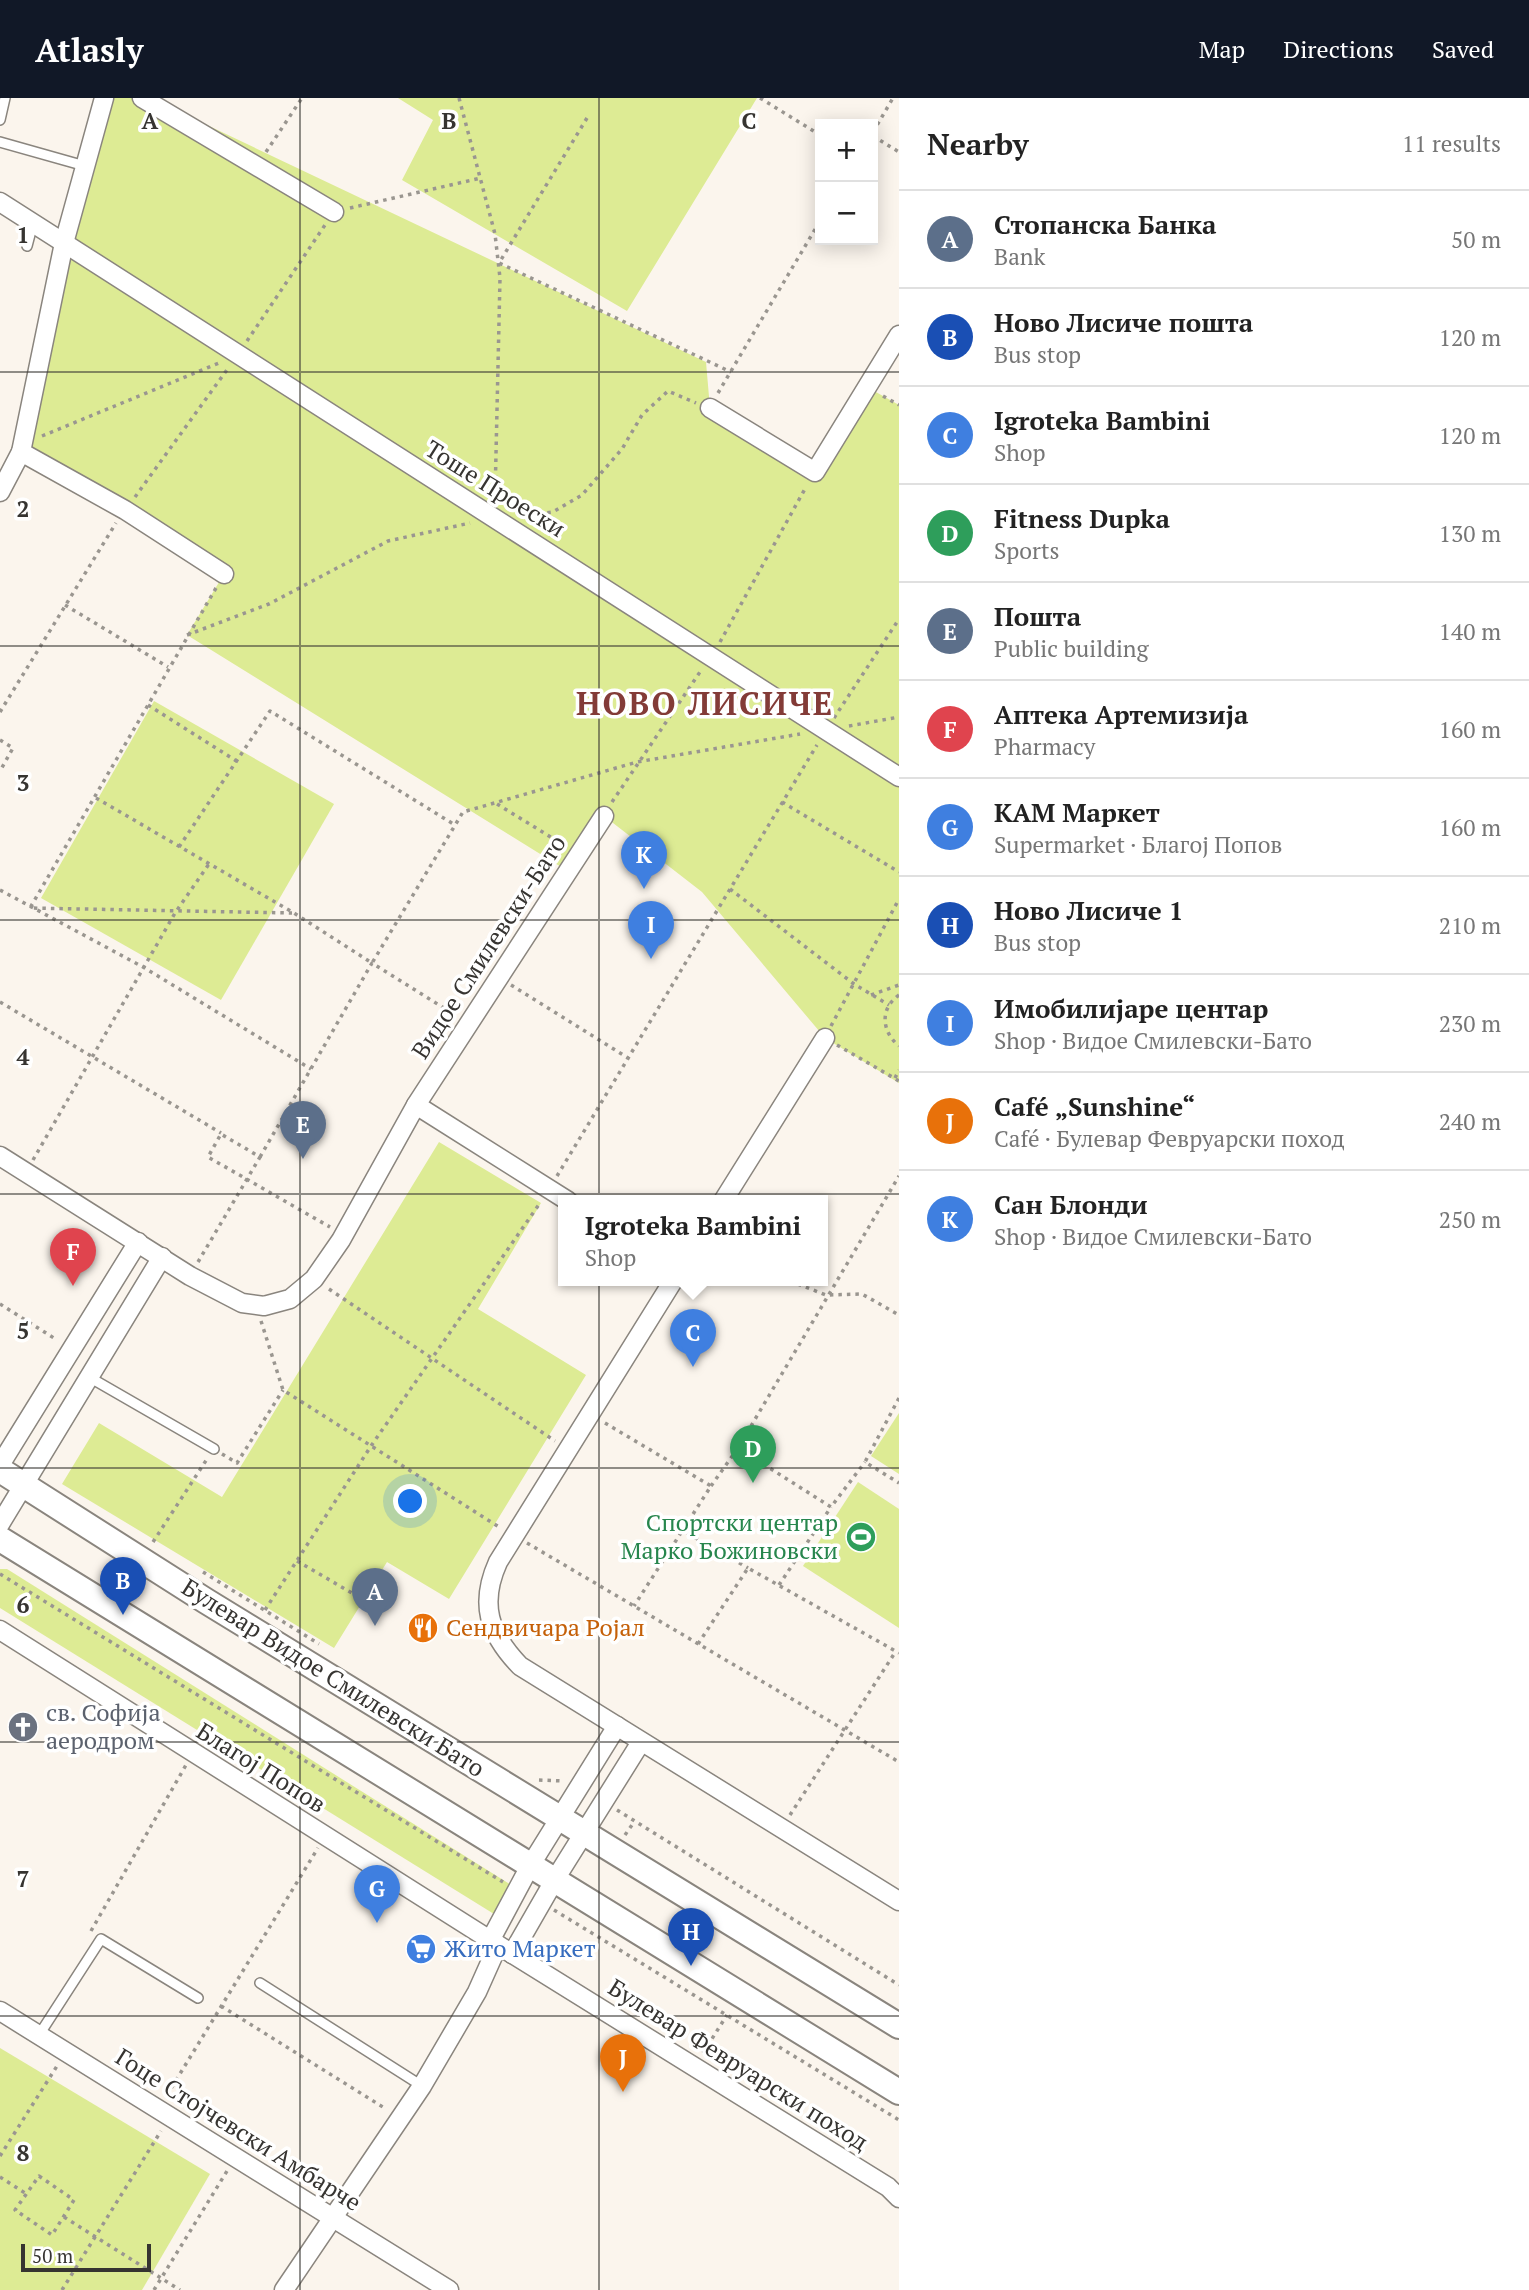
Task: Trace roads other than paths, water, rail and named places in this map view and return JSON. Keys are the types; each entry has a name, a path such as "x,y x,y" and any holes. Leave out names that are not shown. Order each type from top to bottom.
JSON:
{"street":[{"path":"0,492 22,448 64,243 104,98"},
{"path":"142,98 334,212"},
{"name":"Тоше Проески","path":"0,202 899,777"},
{"path":"710,408 815,472 899,335"},
{"path":"22,448 225,574"},
{"name":"Видое Смилевски-Бато","path":"162,1257 190,1276 242,1303 264,1306 290,1299 314,1279 343,1234 416,1105 604,816"},
{"path":"727,1195 825,1038"},
{"path":"416,1105 549,1189 558,1197"},
{"path":"0,1156 162,1257 0,1524"},
{"path":"0,1467 138,1242"},
{"path":"670,1286 611,1376 591,1415 491,1577 487,1617 494,1634 520,1666 899,1901"},
{"name":"Булевар Видое Смилевски Бато","path":"0,1467 206,1601 899,2025"},
{"path":"0,1539 899,2092"},
{"name":"Благој Попов","path":"0,1630 500,1946"},
{"path":"284,2290 422,2086 477,1992 500,1946 530,1866 617,1726"},
{"path":"500,1946 554,1881 641,1742"},
{"name":"Булевар Февруарски поход","path":"500,1946 888,2187 899,2198"},
{"name":"Гоце Стојчевски Амбарче","path":"0,2011 449,2290"}],"lane":[{"path":"0,120 5,98"},
{"path":"0,142 85,166"},
{"path":"27,246 33,223"},
{"path":"89,1377 214,1449"},
{"path":"38,2035 101,1938 198,1998"},
{"path":"260,1983 422,2086"}],"place":[{"name":"Сан Блонди","path":"644,889"},
{"name":"Имобилијаре центар","path":"651,959"},
{"name":"Пошта","path":"303,1159"},
{"name":"Аптека Артемизија","path":"73,1286"},
{"name":"Igroteka Bambini","path":"693,1367"},
{"name":"Fitness Dupka","path":"753,1483"},
{"name":"Спортски центар Марко Божиновски","path":"861,1537"},
{"name":"Ново Лисиче пошта","path":"123,1615"},
{"name":"Стопанска Банка","path":"375,1626"},
{"name":"Сендвичара Ројал","path":"423,1628"},
{"name":"св. Софија аеродром","path":"23,1727"},
{"name":"КАМ Маркет","path":"377,1923"},
{"name":"Жито Маркет","path":"421,1949"},
{"name":"Ново Лисиче 1","path":"691,1966"},
{"name":"Café „Sunshine“","path":"623,2092"}],"district":[{"name":"НОВО ЛИСИЧЕ","path":"705,704"}]}
